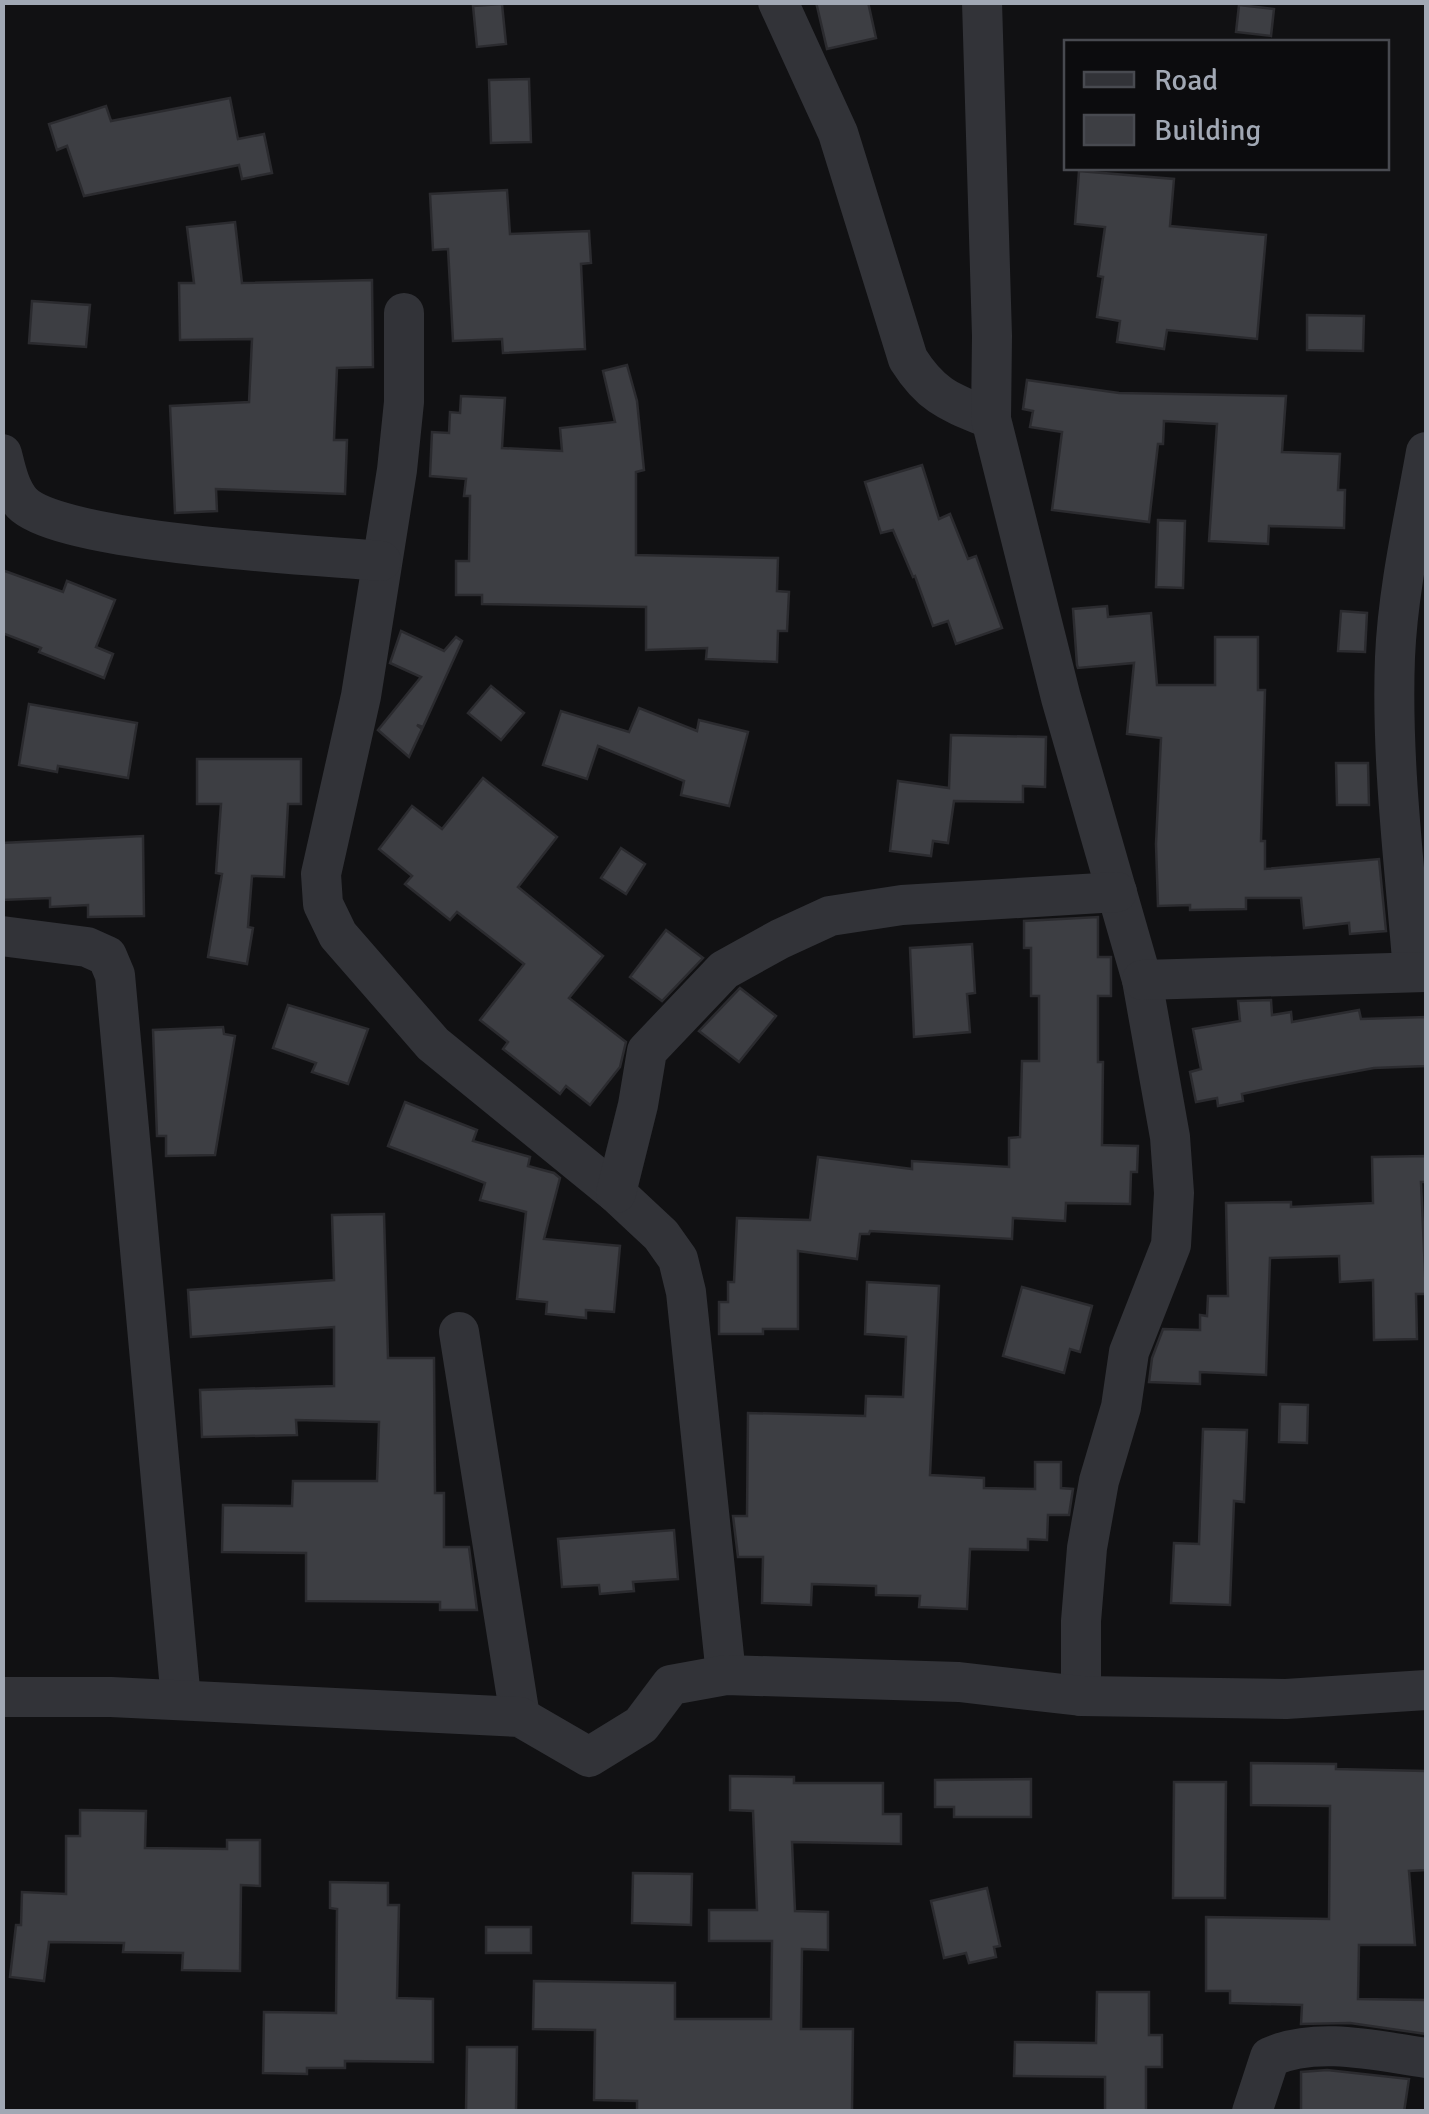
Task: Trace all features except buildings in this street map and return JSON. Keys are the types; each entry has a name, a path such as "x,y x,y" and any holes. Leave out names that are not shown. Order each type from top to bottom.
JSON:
{"street":[{"path":"778,2 838,133 908,359 924,385 950,402 991,419"},
{"path":"982,2 991,419 1061,698 1142,980 1170,1137 1174,1193 1171,1245 1129,1352 1121,1407 1100,1481 1087,1548 1080,1620 1081,1696"},
{"path":"404,312 397,470 361,696 321,874 323,904 338,935 433,1044 616,1193 660,1235 678,1259 686,1292 726,1675"},
{"path":"1142,980 1420,972 1396,745 1396,657 1403,577 1426,452"},
{"path":"2,454 7,476 22,504 58,522 108,534 381,561"},
{"path":"616,1193 638,1105 646,1051 724,970 830,916 902,905 1117,892"},
{"path":"2,936 87,947 107,956 115,974 181,1700"},
{"path":"459,1332 520,1718"},
{"path":"2,1698 181,1700 520,1718 589,1757 641,1725 671,1686 726,1675 959,1682 1081,1696 1286,1699 1426,1690"},
{"path":"1252,2112 1270,2057 1290,2048 1374,2051 1426,2058"}]}
